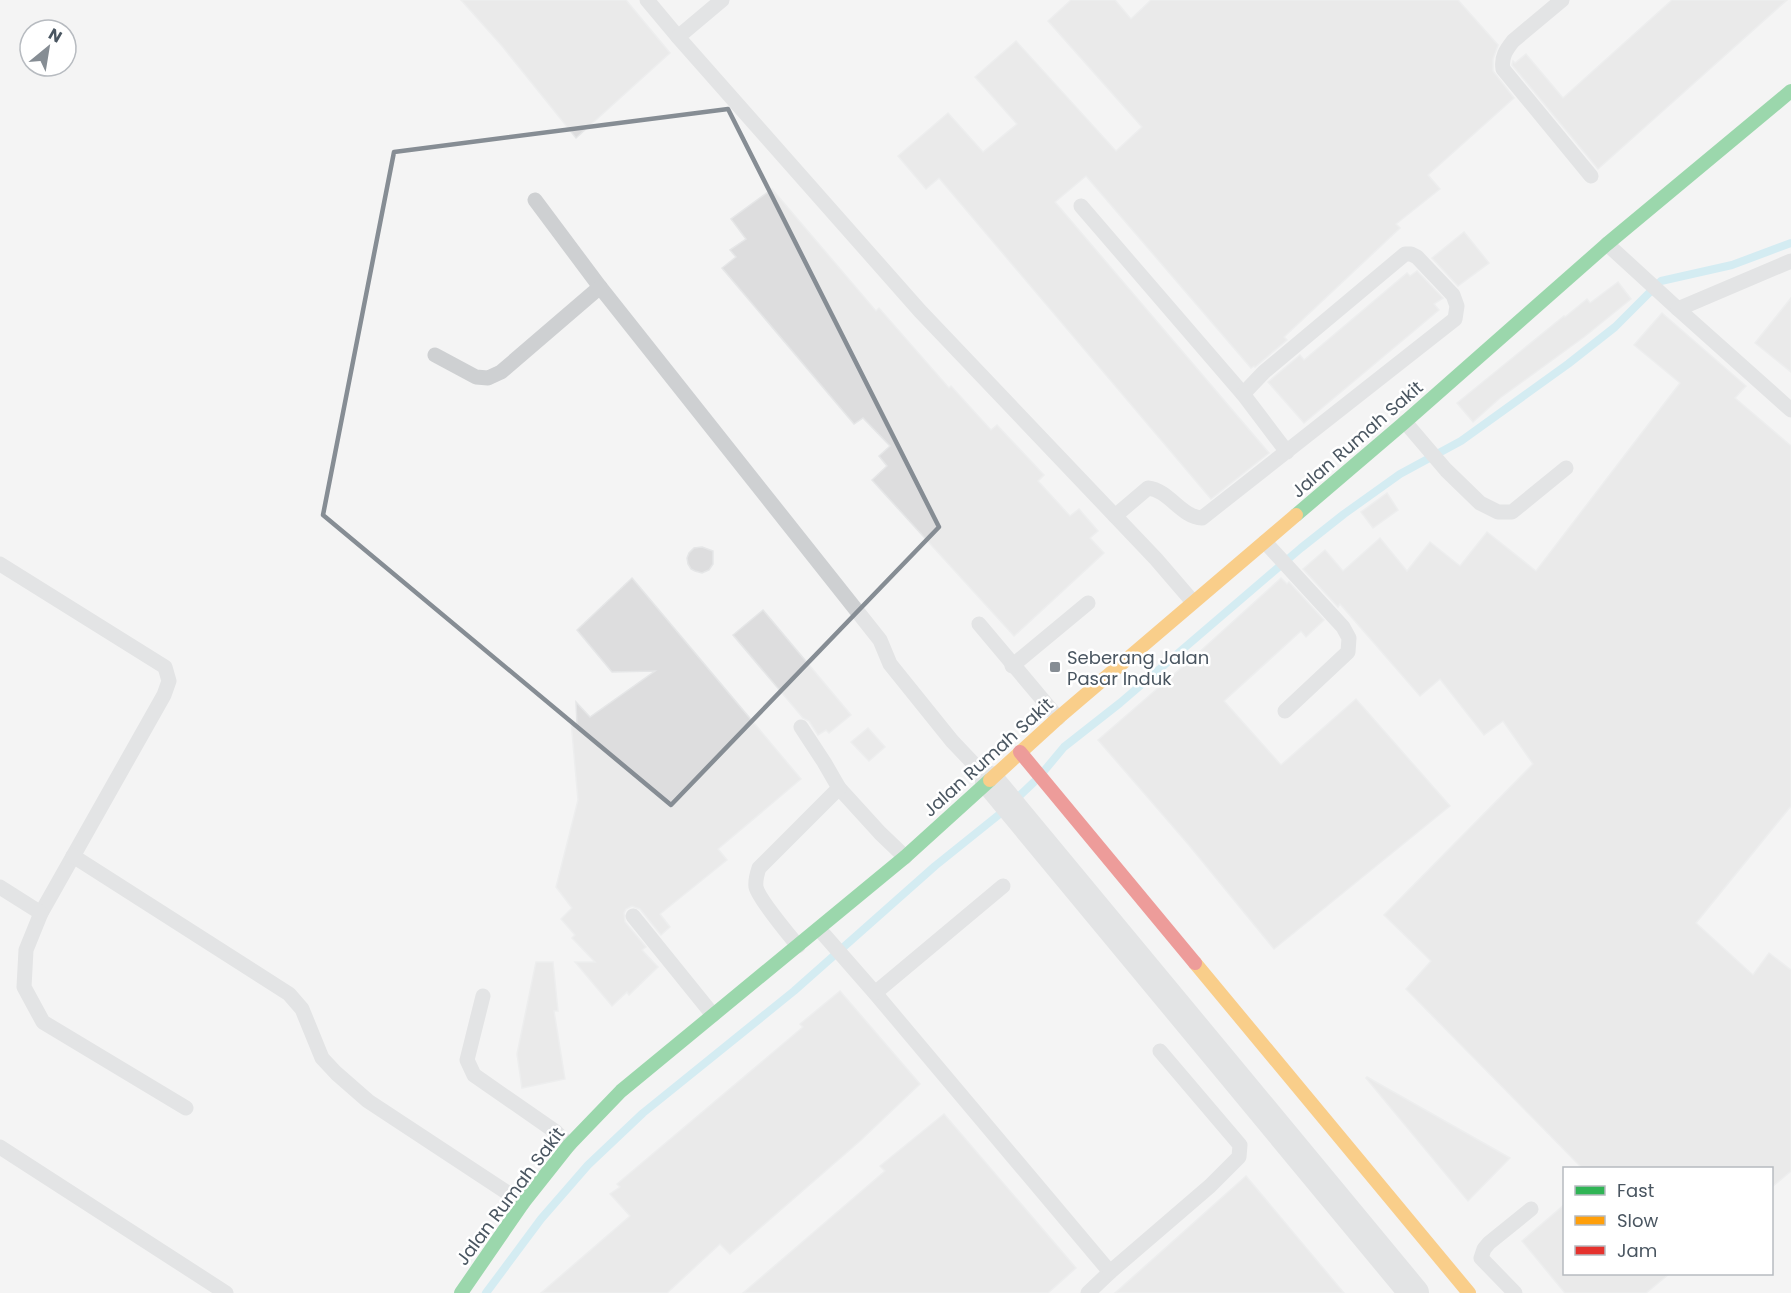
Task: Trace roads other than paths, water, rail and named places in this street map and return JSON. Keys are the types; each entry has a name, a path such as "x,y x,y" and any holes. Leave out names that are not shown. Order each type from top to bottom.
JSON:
{"main road":[{"name":"Jalan Rumah Sakit","path":"461,1293 523,1203 569,1144 621,1091 905,857 1004,798 1020,752 1405,422 1607,244 1791,91"},
{"path":"1020,752 1469,1293"}],"street":[{"path":"1004,798 1414,1293"}],"lane":[{"path":"648,0 920,311 1156,559 1193,602"},
{"path":"678,37 722,0"},
{"path":"1562,0 1513,41 1502,62 1503,69 1591,176"},
{"path":"535,200 600,287 880,640 890,664 952,741 1004,798"},
{"path":"1081,206 1243,394 1287,452"},
{"path":"1607,244 1791,410"},
{"path":"1115,516 1148,488 1160,491 1191,515 1202,518 1455,319 1457,306 1453,295 1417,257 1405,254 1264,372 1243,394"},
{"path":"1678,309 1791,261"},
{"path":"435,355 476,377 488,378 501,372 600,287"},
{"path":"1405,422 1480,504 1498,512 1512,512 1566,468"},
{"path":"1265,542 1343,627 1349,638 1348,652 1285,711"},
{"path":"0,564 165,666 169,681 165,695 41,913 26,950 24,987 43,1022 186,1108"},
{"path":"1012,666 1088,603"},
{"path":"979,624 1058,718"},
{"path":"801,727 839,788 905,857"},
{"path":"798,946 756,889 756,878 759,868 839,788"},
{"path":"73,856 289,994 302,1010 322,1058 336,1073 368,1101 523,1203"},
{"path":"875,993 1003,886"},
{"path":"0,887 41,913"},
{"path":"633,916 713,1015"},
{"path":"819,929 1110,1272"},
{"path":"483,996 466,1060 474,1074 556,1132 569,1144"},
{"path":"1088,1293 1210,1186 1239,1157 1240,1145 1160,1051"},
{"path":"0,1147 226,1293"},
{"path":"1515,1293 1481,1258 1489,1243 1531,1209"}],"waterway":[{"path":"1044,771 1064,747 1120,703 1301,548 1400,474 1461,441 1568,364 1615,327 1661,281 1732,265 1791,243"},
{"path":"1014,801 1034,782"},
{"path":"486,1293 541,1219 588,1165 643,1113 794,991 935,866 1006,809"}],"place":[{"name":"Seberang Jalan Pasar Induk","path":"1055,667"}]}
